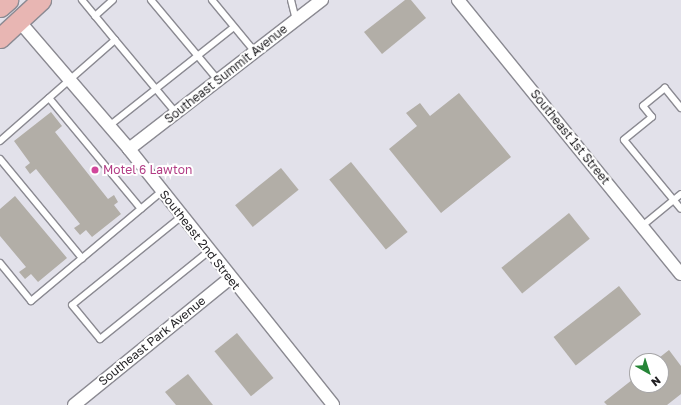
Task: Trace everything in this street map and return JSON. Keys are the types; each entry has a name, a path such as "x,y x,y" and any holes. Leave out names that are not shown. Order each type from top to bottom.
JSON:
{"main road":[{"path":"0,7 8,0"},
{"path":"0,38 41,0"}],"street":[{"name":"Southeast Summit Avenue","path":"129,149 322,0"},
{"name":"Southeast 1st Street","path":"458,0 681,274"},
{"name":"Southeast 2nd Street","path":"19,20 129,149 230,278 333,405"},
{"name":"Southeast Park Avenue","path":"74,405 230,278"}],"lane":[{"path":"82,0 176,113"},
{"path":"95,16 113,0"},
{"path":"151,0 218,80"},
{"path":"212,0 255,52"},
{"path":"291,0 296,20"},
{"path":"109,126 234,28"},
{"path":"0,142 115,40"},
{"path":"681,108 665,88 643,106 652,117 624,140 681,209"},
{"path":"49,98 141,209"},
{"path":"0,159 82,258"},
{"path":"0,264 31,301 162,191"},
{"path":"642,226 681,194"},
{"path":"182,216 72,305 100,339 209,251"}],"building":[{"path":"405,0 411,0 426,18 382,54 364,32"},
{"path":"459,93 511,157 441,213 389,149 417,126 406,113 420,103 430,116"},
{"path":"51,112 62,126 55,132 108,199 114,195 118,202 114,205 121,214 92,237 86,230 80,235 74,228 80,224 36,169 30,174 25,167 30,163 14,141"},
{"path":"351,162 408,232 386,250 329,180"},
{"path":"281,168 299,190 253,227 235,205"},
{"path":"15,196 67,258 38,282 31,274 25,279 19,272 26,267 0,236 0,209"},
{"path":"569,213 590,239 522,293 501,268"},
{"path":"619,286 641,314 576,365 554,337"},
{"path":"237,333 274,378 251,396 214,351"},
{"path":"669,350 681,366 681,394 667,405 607,405 604,402 629,382 629,393 669,393 669,353 665,353"},
{"path":"188,374 213,405 176,405 165,392"}],"place":[{"name":"Motel 6 Lawton","path":"95,170"}]}
